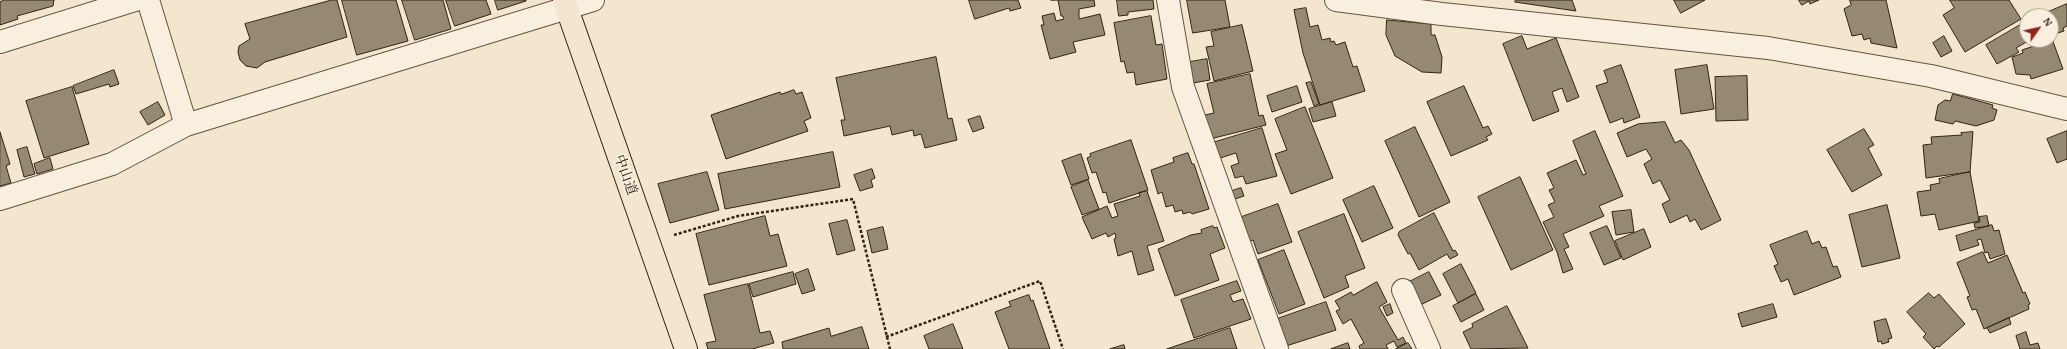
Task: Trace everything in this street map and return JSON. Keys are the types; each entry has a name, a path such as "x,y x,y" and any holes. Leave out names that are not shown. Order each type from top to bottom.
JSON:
{"highway":[{"name":"中山道","path":"565,4 686,349"}],"street":[{"path":"0,42 136,0"},
{"path":"148,0 186,125"},
{"path":"0,199 112,164 186,125 565,4 593,0"},
{"path":"1168,0 1183,87 1277,349"},
{"path":"1336,0 1442,14 1768,48 1931,76 2067,109"},
{"path":"1403,290 1429,349"}],"path":[{"path":"649,243 738,216 853,199 890,349"},
{"path":"886,337 1040,281 1064,349"}],"building":[{"path":"5,0 54,0 53,6 17,16 18,19 0,25 0,2"},
{"path":"332,0 337,0 347,37 265,62 257,68 246,66 240,60 238,52 239,46 250,39 245,24"},
{"path":"342,0 396,0 408,41 357,55"},
{"path":"402,0 443,0 451,29 415,40"},
{"path":"446,0 486,0 491,14 455,26"},
{"path":"495,0 526,0 526,1 498,10"},
{"path":"969,0 1018,0 1021,8 1010,11 1009,8 975,19"},
{"path":"1058,0 1094,0 1095,6 1079,9 1079,19 1100,14 1105,35 1073,42 1076,52 1050,59 1041,25 1044,25 1042,16 1054,13 1056,21 1064,19 1063,16 1061,16"},
{"path":"1117,0 1153,0 1154,9 1128,12 1128,15 1119,16"},
{"path":"1187,0 1225,0 1230,27 1193,33"},
{"path":"1516,0 1572,0 1576,11 1515,2"},
{"path":"1674,0 1705,0 1681,13"},
{"path":"1799,0 1819,0 1810,4 1809,1 1802,5"},
{"path":"1850,0 1886,0 1897,48 1871,43 1870,38 1864,40 1862,34 1852,36 1844,9 1851,5"},
{"path":"1950,0 2009,0 2019,16 2019,20 1965,52 1943,15 1954,8"},
{"path":"2067,4 2067,26 2063,28 2064,31 2059,33 2059,8 2058,8"},
{"path":"1306,8 1310,27 1318,25 1322,40 1330,38 1331,42 1334,41 1336,45 1345,42 1353,67 1357,66 1365,91 1320,105 1303,53 1294,10"},
{"path":"1151,16 1156,45 1162,44 1167,79 1136,85 1134,72 1127,73 1124,61 1121,62 1114,23"},
{"path":"1387,20 1431,24 1431,35 1435,35 1442,57 1441,73 1422,72 1395,56 1386,35"},
{"path":"1242,25 1253,71 1214,81 1206,47 1214,46 1211,32"},
{"path":"2019,26 2019,46 2016,48 2019,52 1997,64 1986,45"},
{"path":"1522,36 1527,49 1556,38 1579,97 1567,102 1562,88 1552,92 1559,111 1533,121 1503,44"},
{"path":"1944,36 1952,51 1941,57 1933,43"},
{"path":"2028,48 2055,48 2063,69 2031,79 2030,75 2016,74 2012,57 2023,53 2022,50"},
{"path":"936,57 948,119 952,118 957,140 925,148 921,134 914,136 913,130 892,135 890,126 844,136 841,120 845,120 836,78"},
{"path":"1207,59 1210,80 1193,83 1190,62"},
{"path":"1621,65 1640,117 1624,123 1623,118 1610,123 1596,86 1608,82 1604,71"},
{"path":"1707,65 1714,109 1681,114 1675,70"},
{"path":"114,70 119,84 110,87 109,84 76,94 73,86"},
{"path":"1250,74 1259,116 1263,115 1266,125 1210,139 1205,115 1214,113 1207,84"},
{"path":"1747,76 1748,120 1716,121 1715,77"},
{"path":"1311,82 1319,104 1314,106 1306,83"},
{"path":"1297,86 1302,102 1272,112 1267,96"},
{"path":"1464,86 1483,128 1488,126 1492,134 1486,137 1488,140 1451,156 1427,102"},
{"path":"72,87 89,144 44,158 26,101"},
{"path":"794,90 796,94 802,92 811,118 804,121 808,131 726,159 711,115 780,92 781,94"},
{"path":"1953,94 1993,105 1992,108 1997,110 1994,120 1976,126 1955,121 1953,124 1935,120 1938,105 1945,100 1950,101"},
{"path":"158,102 165,115 148,125 140,112"},
{"path":"1332,102 1336,116 1313,122 1309,109"},
{"path":"1305,107 1333,178 1291,194 1275,154 1287,150 1275,119"},
{"path":"980,116 984,128 973,132 968,120"},
{"path":"1665,122 1675,143 1681,140 1689,150 1721,220 1701,230 1695,219 1690,222 1687,215 1670,223 1662,204 1670,200 1660,180 1653,184 1644,164 1652,159 1646,149 1627,157 1617,133 1638,124"},
{"path":"1415,127 1450,202 1419,217 1385,141"},
{"path":"1262,128 1277,176 1246,184 1243,176 1235,178 1231,166 1239,163 1236,153 1217,159 1212,143"},
{"path":"1864,129 1874,145 1868,148 1882,175 1852,192 1827,150"},
{"path":"1595,131 1623,196 1599,206 1604,216 1563,234 1569,247 1564,249 1573,269 1563,273 1557,252 1543,222 1554,217 1548,205 1555,202 1549,190 1554,188 1547,173 1576,160 1583,175 1586,174 1573,141"},
{"path":"2067,131 2067,159 2057,163 2047,139"},
{"path":"0,132 10,164 6,166 11,183 0,186"},
{"path":"1973,132 1970,172 1926,178 1923,145 1932,144 1931,137 1962,135 1961,133"},
{"path":"1131,140 1148,190 1109,203 1106,192 1103,193 1096,172 1092,173 1087,158 1091,156 1090,154"},
{"path":"27,147 35,174 24,177 17,150"},
{"path":"833,152 840,187 725,209 718,174"},
{"path":"1188,153 1192,164 1194,164 1209,209 1192,214 1190,212 1183,214 1182,210 1175,212 1173,205 1166,207 1162,192 1158,194 1151,170 1174,162 1173,158"},
{"path":"1081,154 1089,179 1071,185 1062,161"},
{"path":"50,158 53,169 37,174 34,164"},
{"path":"872,169 875,178 871,180 873,187 860,191 854,175"},
{"path":"707,172 719,210 670,223 658,184"},
{"path":"1970,172 1979,221 1939,230 1935,214 1921,216 1917,192 1931,190 1930,185 1940,183 1939,179"},
{"path":"1520,177 1553,250 1511,270 1478,197"},
{"path":"1088,180 1099,209 1082,215 1071,187"},
{"path":"1374,186 1393,228 1362,242 1343,200"},
{"path":"1241,188 1244,196 1232,200 1229,192"},
{"path":"1147,191 1164,241 1147,246 1154,270 1138,275 1132,251 1118,256 1114,239 1116,238 1115,233 1108,237 1106,233 1092,239 1082,217 1107,206 1112,218 1118,216 1114,204 1140,196 1139,193"},
{"path":"1278,204 1292,242 1258,254 1253,240 1248,242 1239,218"},
{"path":"1887,205 1900,258 1862,267 1849,215"},
{"path":"1631,210 1634,232 1616,235 1612,212"},
{"path":"1434,213 1453,251 1455,250 1458,255 1450,259 1447,254 1419,270 1410,253 1408,254 1398,235 1399,232"},
{"path":"1344,214 1365,268 1345,276 1349,287 1324,298 1298,232"},
{"path":"765,216 770,236 778,234 787,266 709,285 696,234"},
{"path":"1987,216 1989,226 1975,228 1974,223 1980,222 1979,217"},
{"path":"847,220 855,250 837,255 829,224"},
{"path":"1992,225 1994,231 1999,230 2005,254 1990,259 1988,252 1985,253 1981,239 1977,240 1979,245 1960,251 1956,236"},
{"path":"1213,226 1214,228 1217,227 1225,248 1210,254 1219,280 1175,296 1158,249 1191,235 1202,233 1201,230"},
{"path":"1607,226 1621,258 1604,265 1590,233"},
{"path":"883,227 888,249 872,253 867,231"},
{"path":"1644,229 1651,247 1623,260 1615,241"},
{"path":"1807,231 1812,244 1819,241 1822,248 1826,247 1833,267 1837,266 1841,277 1794,295 1788,279 1781,282 1774,266 1778,264 1770,245"},
{"path":"1284,250 1305,304 1279,314 1258,260"},
{"path":"1983,252 1988,263 2007,255 2023,293 2025,292 2030,304 2028,305 2029,309 1984,329 1976,309 1972,310 1967,297 1970,296 1957,263"},
{"path":"1461,264 1476,293 1458,303 1443,274"},
{"path":"808,269 815,290 802,294 795,274"},
{"path":"793,272 796,284 753,297 749,284"},
{"path":"1429,272 1441,295 1414,308 1403,285"},
{"path":"1237,281 1241,291 1230,295 1233,302 1243,299 1251,319 1194,338 1181,300"},
{"path":"1377,282 1387,302 1379,307 1398,340 1403,337 1406,343 1397,347 1394,341 1386,345 1388,349 1360,349 1359,346 1364,343 1351,319 1343,324 1336,311 1340,309 1335,301 1351,292 1353,295"},
{"path":"748,284 760,333 770,331 774,343 752,349 708,349 706,343 716,341 704,295"},
{"path":"1929,293 1934,298 1939,294 1965,324 1939,347 1937,346 1934,349 1923,337 1926,334 1907,312"},
{"path":"1476,294 1484,310 1461,322 1453,306"},
{"path":"1029,295 1031,301 1033,300 1050,349 1009,349 995,312 1011,306 1009,302"},
{"path":"1326,302 1336,330 1286,346 1277,319"},
{"path":"1390,304 1393,313 1387,316 1383,307"},
{"path":"1773,304 1777,317 1742,327 1738,314"},
{"path":"1507,306 1528,348 1471,349 1463,332 1473,327 1472,324"},
{"path":"2009,318 2011,324 1990,333 1987,328"},
{"path":"1886,319 1892,338 1888,339 1889,342 1882,344 1881,341 1878,342 1874,322"},
{"path":"953,324 963,349 929,349 924,336"},
{"path":"862,327 869,349 783,349 782,342 829,328 831,336"},
{"path":"1230,328 1237,349 1167,349"},
{"path":"2026,332 2030,345 2038,343 2040,349 2020,349 2016,336"},
{"path":"1348,343 1350,349 1331,349"},
{"path":"1408,343 1412,349 1396,349"},
{"path":"1124,345 1125,349 1110,349"}]}
